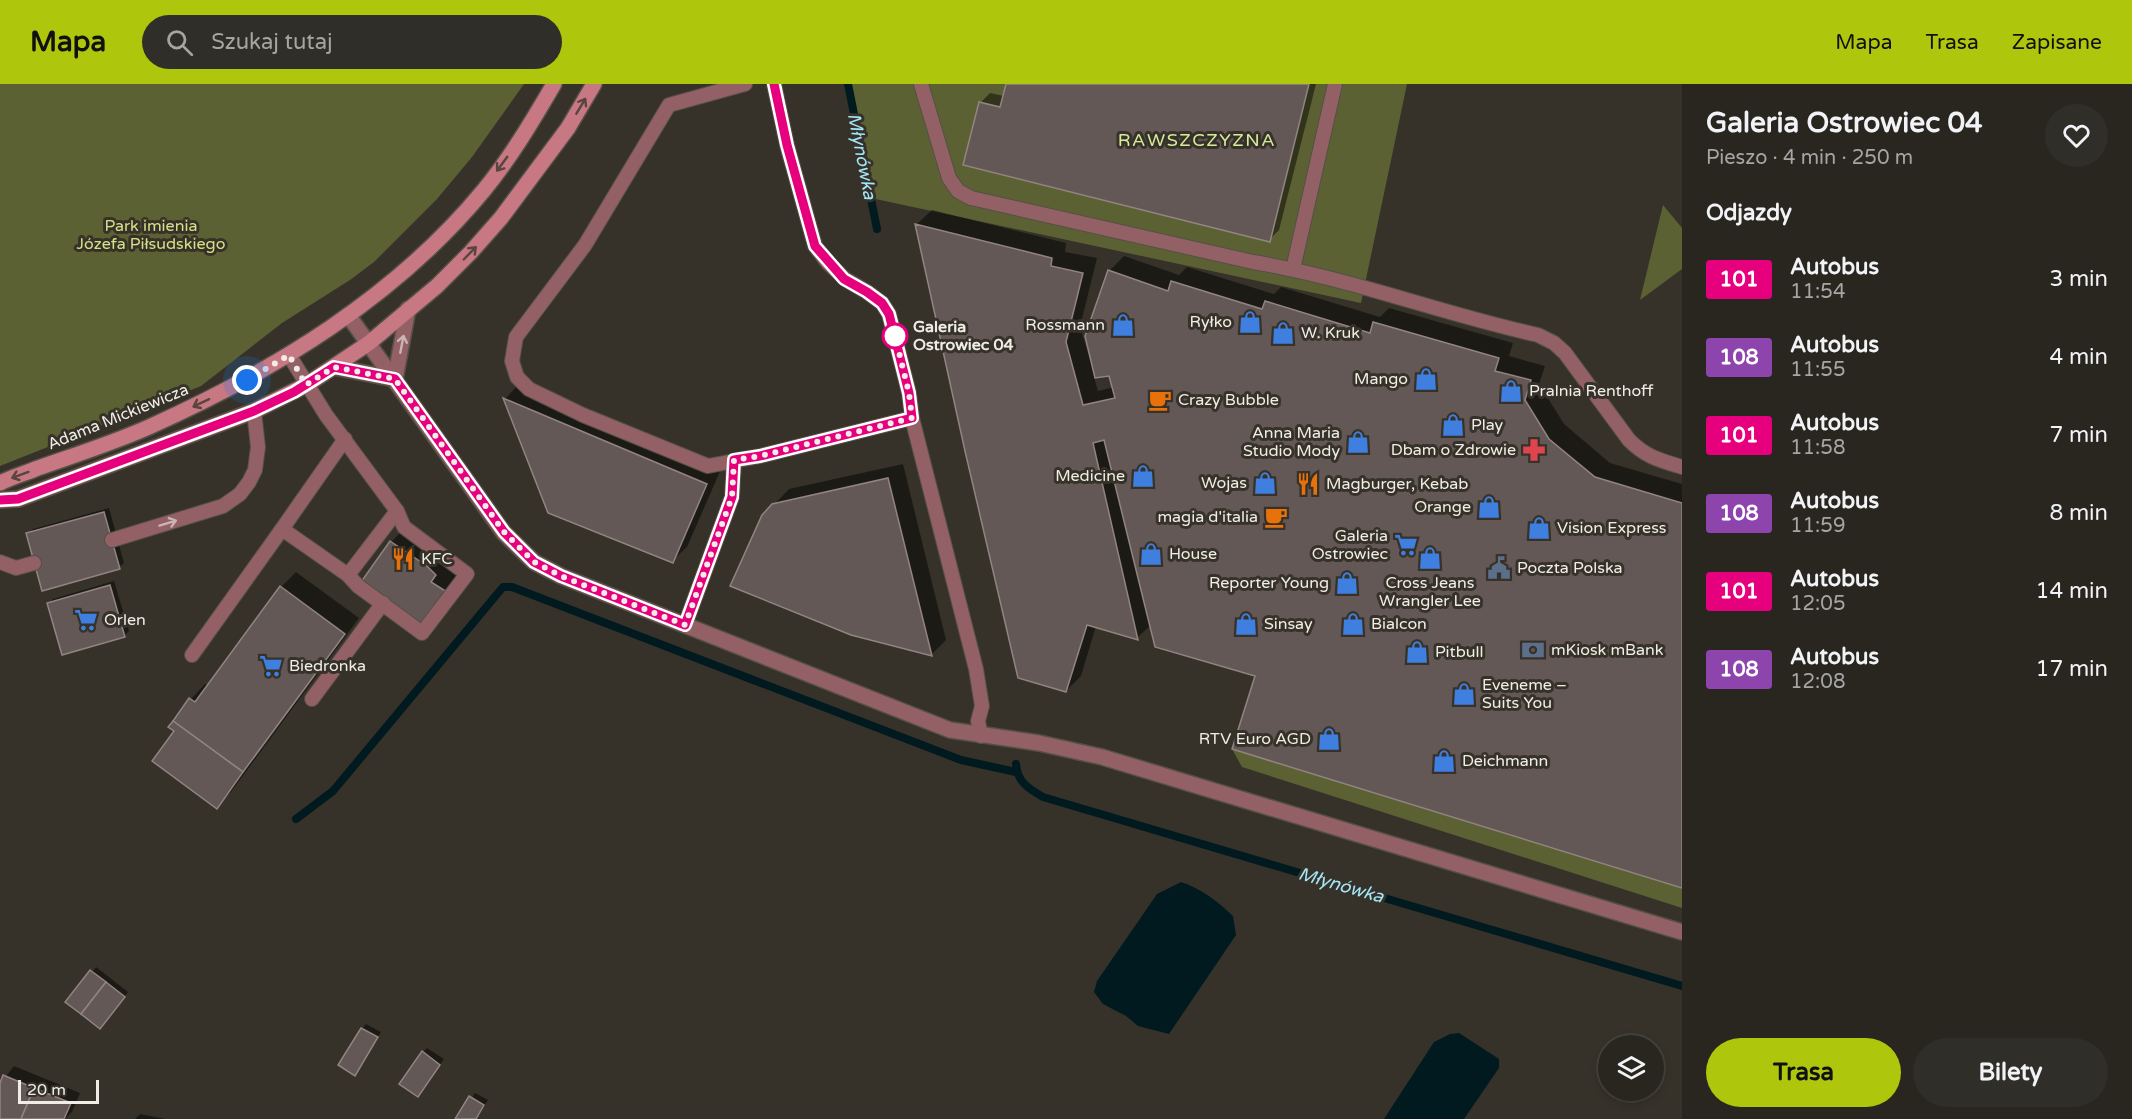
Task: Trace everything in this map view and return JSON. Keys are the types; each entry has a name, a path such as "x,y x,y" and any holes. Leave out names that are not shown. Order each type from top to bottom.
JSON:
{"street":[{"name":"Adama Mickiewicza","path":"0,483 146,429 247,380 348,315 415,261 484,189 514,148 554,84"},
{"path":"0,500 18,499 254,411 306,385 369,343 471,252 501,218 568,128 594,84"},
{"path":"395,379 408,309"},
{"path":"348,315 504,532 534,562 561,576 950,730 1038,743 1102,757 1682,932"},
{"path":"334,367 395,379"}],"lane":[{"path":"745,84 669,105 585,245 516,337 512,361 518,377 530,389 583,415 708,466 760,456 912,418"},
{"path":"774,84 787,145 815,246 844,279 882,303 889,314 909,393 912,418 976,669 982,706 978,721 981,736"},
{"path":"921,84 949,178 958,191 971,198 1293,269 1405,301 1538,334 1554,343 1565,353 1629,440 1652,458 1682,467"},
{"path":"1293,269 1335,84"},
{"path":"282,529 348,575 358,586 422,633 467,574 404,527 398,512 306,385 289,355"},
{"path":"112,540 223,506 240,494 255,470 258,447 254,411"},
{"path":"192,655 345,439"},
{"path":"685,625 732,497 734,460"},
{"path":"348,575 398,512"},
{"path":"0,562 16,568 34,563"},
{"path":"312,699 383,603"}],"green space":[{"name":"Park imienia Józefa Piłsudskiego","path":"0,84 524,84 472,157 437,199 374,262 350,280 282,323 201,386 0,466"},
{"path":"848,84 1407,84 1361,303 871,198"},
{"path":"1663,205 1682,228 1682,269 1640,300"},
{"path":"1232,749 1682,888 1682,908 1242,767"}],"water":[{"path":"1181,882 1209,896 1233,916 1236,935 1169,1034 1138,1026 1126,1016 1103,1004 1094,992 1097,981 1157,894"},
{"path":"1459,1033 1499,1059 1499,1068 1464,1119 1384,1119 1434,1042 1450,1034"}],"building":[{"path":"1006,84 1309,84 1270,242 963,165 979,102 1000,107"},
{"name":"Galeria Ostrowiec","path":"915,224 1052,258 1051,266 1083,273 1066,342 1083,405 1115,398 1109,376 1095,378 1085,336 1108,270 1168,291 1171,281 1262,309 1265,301 1370,333 1373,322 1499,358 1495,371 1531,380 1525,400 1549,439 1595,477 1682,503 1682,888 1232,749 1255,676 1155,647 1104,440 1093,443 1138,640 1087,625 1066,692 1018,678"},
{"path":"503,398 707,484 673,563 548,513"},
{"path":"888,478 932,656 851,635 730,586 762,515 772,504"},
{"path":"104,512 120,569 42,591 26,533"},
{"path":"390,541 427,566 436,575 431,582 447,592 422,626 361,582"},
{"path":"110,585 125,637 62,655 47,603"},
{"name":"Biedronka","path":"280,586 345,634 243,772 173,721 189,698 195,702"},
{"path":"173,721 243,772 217,809 152,761 174,731 168,727"},
{"path":"90,970 106,982 81,1014 65,1002"},
{"path":"106,982 125,997 100,1029 81,1014"},
{"path":"361,1028 378,1037 355,1076 338,1065"},
{"path":"422,1051 440,1065 418,1097 399,1084"},
{"path":"3,1075 34,1088 21,1119 0,1119 0,1083"},
{"path":"34,1088 71,1103 64,1119 21,1119"},
{"path":"469,1096 484,1105 476,1119 455,1119"}],"waterway":[{"name":"Młynówka","path":"848,84 877,229"},
{"path":"296,819 333,791 503,587 512,587 961,760 1016,772"},
{"name":"Młynówka","path":"1016,764 1021,780 1043,797 1682,986"}],"bus line":[{"name":"101","path":"0,500 18,499 233,420 294,392 334,367 395,379 504,532 534,562 561,576 685,625 732,497 734,460 760,456 912,418 909,393 889,314 882,303 844,279 815,246 787,145 774,84"}],"place":[{"name":"Ryłko","path":"1250,322"},
{"name":"Rossmann","path":"1123,325"},
{"name":"W. Kruk","path":"1283,333"},
{"name":"Galeria Ostrowiec 04","path":"895,336"},
{"name":"Mango","path":"1426,379"},
{"name":"Pralnia Renthoff","path":"1511,391"},
{"name":"Crazy Bubble","path":"1160,400"},
{"name":"Play","path":"1453,425"},
{"name":"Anna Maria Studio Mody","path":"1358,442"},
{"name":"Dbam o Zdrowie","path":"1534,450"},
{"name":"Medicine","path":"1143,476"},
{"name":"Wojas","path":"1265,483"},
{"name":"Magburger, Kebab","path":"1308,484"},
{"name":"Orange","path":"1489,507"},
{"name":"magia d'italia","path":"1276,517"},
{"name":"Vision Express","path":"1539,528"},
{"name":"Galeria Ostrowiec","path":"1406,545"},
{"name":"House","path":"1151,554"},
{"name":"Cross Jeans Wrangler Lee","path":"1430,558"},
{"name":"KFC","path":"403,559"},
{"name":"Poczta Polska","path":"1499,568"},
{"name":"Reporter Young","path":"1347,583"},
{"name":"Orlen","path":"86,620"},
{"name":"Sinsay","path":"1246,624"},
{"name":"Bialcon","path":"1353,624"},
{"name":"mKiosk mBank","path":"1533,650"},
{"name":"Pitbull","path":"1417,652"},
{"name":"Biedronka","path":"271,666"},
{"name":"Eveneme – Suits You","path":"1464,694"},
{"name":"RTV Euro AGD","path":"1329,739"},
{"name":"Deichmann","path":"1444,761"}],"district":[{"name":"RAWSZCZYZNA","path":"1197,140"}],"route":[{"path":"247,380 289,355 306,385 334,367 395,379 504,532 534,562 561,576 685,625 732,497 734,460 760,456 912,418 909,393 895,336"}]}
